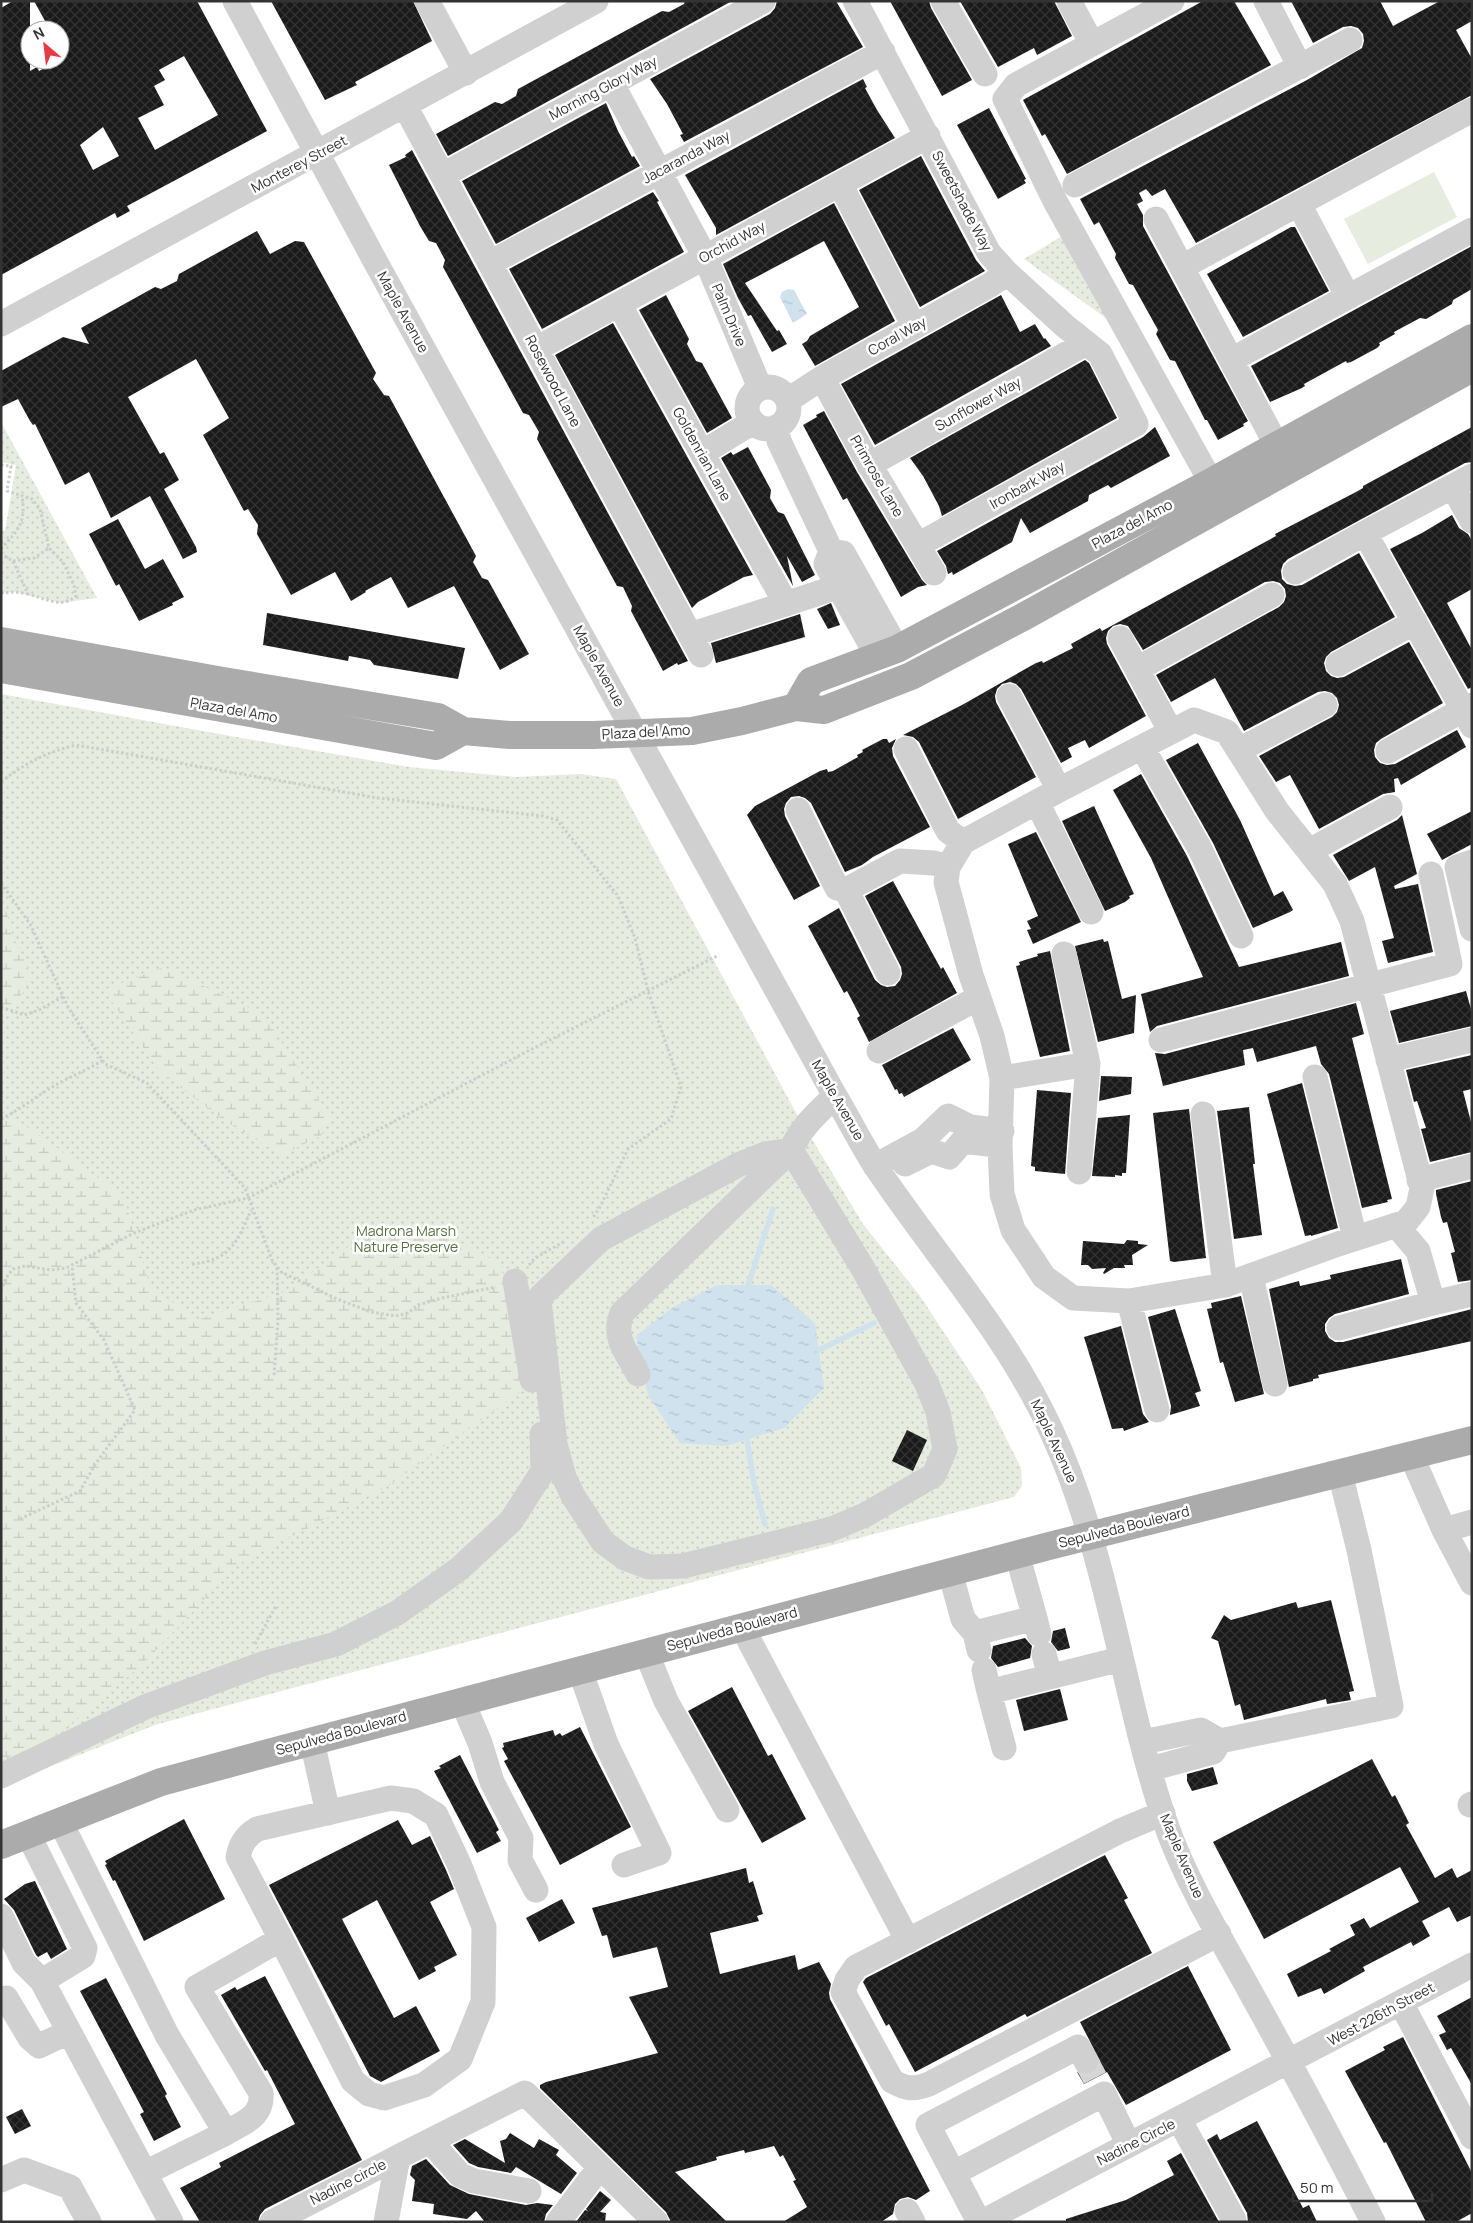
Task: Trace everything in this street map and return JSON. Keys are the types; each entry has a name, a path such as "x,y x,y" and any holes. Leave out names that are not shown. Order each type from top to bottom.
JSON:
{"main road":[{"name":"Plaza del Amo","path":"796,706 811,681 887,652 1211,482 1472,338"},
{"name":"Plaza del Amo","path":"1,669 438,716 463,731 510,735 637,734 692,731 742,721 796,706 824,710 902,680 1023,617 1472,368"},
{"path":"1211,482 1224,507"},
{"name":"Plaza del Amo","path":"1,641 221,694"},
{"path":"887,652 902,680"},
{"name":"Sepulveda Boulevard","path":"1,1845 161,1782 1017,1554 1472,1440"}],"street":[{"name":"Maple Avenue","path":"235,1 835,1096 879,1171 986,1318 1024,1378 1050,1428 1073,1481 1090,1535 1150,1769 1169,1832 1200,1898 1374,2222"},
{"path":"427,1 466,73"},
{"name":"Monterey Street","path":"1,324 318,154 596,1"},
{"name":"Morning Glory Way","path":"443,175 763,1"},
{"name":"Sweetshade Way","path":"855,1 989,253 1007,273 1100,354 1136,424"},
{"path":"943,1 984,74"},
{"path":"1069,1 1092,44"},
{"path":"1172,1 1016,85 1005,99 1056,201 1211,482"},
{"path":"1266,1 1300,67"},
{"path":"1075,185 1350,40"},
{"name":"Jacaranda Way","path":"490,263 883,52"},
{"name":"Palm Drive","path":"612,84 705,257 760,388"},
{"name":"Rosewood Lane","path":"405,106 696,645 786,604"},
{"path":"1182,268 1472,110"},
{"name":"Orchid Way","path":"536,349 928,136"},
{"path":"840,184 914,326"},
{"path":"1299,204 1348,296"},
{"path":"1156,218 1277,446"},
{"path":"1232,360 1472,230"},
{"name":"Coral Way","path":"788,400 822,378 990,285 1007,273"},
{"name":"Goldenrian Lane","path":"619,304 786,604"},
{"name":"Sunflower Way","path":"869,465 1086,343"},
{"name":"Primrose Lane","path":"822,378 869,465 934,573"},
{"path":"702,453 765,425 788,416 788,400 777,388 768,386 760,388 748,399 748,416 765,425 778,440 837,552 826,564 887,652"},
{"name":"Ironbark Way","path":"918,545 1136,424"},
{"path":"1295,572 1462,481 1472,521"},
{"path":"1365,533 1469,714 1388,751"},
{"path":"786,604 844,591"},
{"path":"1137,669 1272,595"},
{"path":"1338,664 1415,622"},
{"path":"1120,638 1171,732"},
{"path":"1009,696 1059,790"},
{"path":"1239,750 1325,705"},
{"path":"1194,720 1228,732 1277,811 1335,884 1352,922 1422,1188 1418,1207 1406,1222 1355,1238 1225,1285 1129,1301 1073,1298 1044,1277 1013,1230 1002,1194 1002,1078 992,1036 978,998 946,882 948,867 964,842 1142,747 1194,720"},
{"path":"1142,747 1200,849 1240,936"},
{"path":"906,749 948,831 964,842"},
{"path":"1037,802 1091,912"},
{"path":"1309,851 1390,808"},
{"path":"798,810 837,888 846,890 900,861 934,863 948,867"},
{"path":"1472,862 1457,866 1472,929"},
{"path":"1161,1040 1450,964 1431,874"},
{"path":"846,890 888,974"},
{"path":"1064,954 1088,1064 1079,1172"},
{"path":"879,1052 978,998"},
{"path":"1388,1060 1472,1040"},
{"path":"1002,1078 1088,1064"},
{"path":"1315,1077 1355,1238"},
{"path":"638,1374 619,1338 617,1324 622,1313 790,1150 808,1121 835,1096"},
{"path":"1203,1114 1225,1285"},
{"path":"879,1171 923,1140 948,1116 970,1127 1001,1138"},
{"path":"790,1150 862,1267 928,1384 938,1412 946,1449 934,1475 865,1515 832,1529 682,1566 649,1567 625,1558 603,1542 573,1496 564,1477 555,1444 539,1300 601,1240 738,1165 765,1154 790,1150"},
{"path":"1419,1180 1472,1166"},
{"path":"1396,1225 1418,1250 1432,1303"},
{"path":"1250,1276 1275,1384"},
{"path":"1,1776 145,1706 265,1663 336,1644 397,1613 460,1569 512,1521 543,1471 544,1445 515,1281"},
{"path":"1339,1328 1472,1294"},
{"path":"1129,1301 1157,1410"},
{"path":"1411,1455 1444,1530 1472,1582"},
{"path":"1143,1742 1201,1730 1220,1741 1391,1706 1359,1550 1340,1473"},
{"path":"1444,1530 1472,1522"},
{"path":"1017,1554 1042,1646"},
{"path":"950,1572 963,1619 982,1661 1004,1748"},
{"path":"742,1627 908,1941"},
{"path":"982,1661 1042,1646"},
{"path":"982,1661 1042,1646 1121,1659"},
{"path":"646,1652 666,1701 727,1810"},
{"path":"580,1670 606,1744 658,1853 624,1865"},
{"path":"462,1701 480,1743 492,1782 521,1838 520,1860 536,1890"},
{"path":"312,1741 328,1813"},
{"path":"1150,1769 1213,1752 1220,1741"},
{"path":"391,1798 413,1801 436,1815 484,1927 483,2002 460,2059 424,2086 384,2098 369,2094 353,2081 281,1939 238,1857 240,1848 247,1836 257,1828 391,1798"},
{"path":"1163,1813 1120,1831 856,1967 847,1980 843,1992 892,2080 904,2088 917,2089 1219,1934"},
{"path":"60,1821 167,2035 226,2133"},
{"path":"28,1834 85,1948 83,1956 42,1981"},
{"path":"1,1916 24,1963 42,1981 171,2222"},
{"path":"145,2173 226,2133 258,2113 262,2104 261,2093 197,1987 281,1939"},
{"name":"West 226th Street","path":"1289,2062 1472,1965"},
{"path":"6,1998 30,2038 39,2046 69,2032"},
{"path":"1401,2003 1472,2137"},
{"path":"981,2222 928,2125 1078,2047 1129,2145"},
{"name":"Nadine Circle","path":"981,2222 1020,2213 1129,2145 1289,2062"},
{"path":"954,2174 1095,2078"},
{"name":"Nadine circle","path":"272,2222 525,2093 600,2167"},
{"path":"1180,2119 1234,2220"},
{"path":"430,2141 460,2175 474,2181 528,2191"},
{"path":"386,2222 398,2157"},
{"path":"558,2222 600,2167 656,2222"},
{"path":"1,2180 24,2170 70,2187 88,2222"}],"path":[{"path":"1,440 1,452"},
{"path":"1,464 11,466 7,491 22,494 32,499 40,509 49,548 63,562 74,585 76,596 71,601 60,603 28,594 1,592"},
{"path":"1,549 20,529 23,515 22,494"},
{"path":"12,561 34,558 49,548"},
{"path":"1,554 12,561 28,594"},
{"path":"1,782 21,766 51,751 76,745 378,798 543,816 557,820 618,896 635,938 648,990 680,1087 671,1118 628,1149 600,1207 590,1223"},
{"path":"1,883 30,924 68,1007 105,1064 147,1083 245,1188 272,1260 281,1272 338,1299 371,1312 396,1316 408,1313 418,1305 515,1281 535,1258 568,1240"},
{"path":"1,1291 6,1278 13,1269 25,1266 51,1270 66,1268 134,1233 194,1210 248,1198 719,955"},
{"path":"1,1006 24,1015 39,1010 64,996"},
{"path":"1,1119 16,1112 64,1080 93,1067 103,1060"},
{"path":"192,1264 204,1263 222,1255 238,1241 252,1209"},
{"path":"20,1519 80,1491 96,1462 135,1410 104,1340 76,1304 72,1266"},
{"path":"274,1375 278,1321 277,1266"},
{"path":"239,1672 276,1606"}],"green space":[{"path":"1434,172 1457,217 1368,264 1344,219"},
{"path":"1062,236 1107,319 1024,259"},
{"path":"1,422 97,598 60,603 16,592 1,593 1,531 5,531 16,465 1,462"},
{"name":"Madrona Marsh Nature Preserve","path":"1,694 409,767 516,777 581,774 616,779 795,1111 863,1224 920,1296 982,1390 1021,1468 1022,1486 1014,1497 155,1725 1,1786"},
{"path":"1,903 5,907 13,936 33,979 1,1022"},
{"path":"164,967 264,1015 330,1117 321,1136 281,1155 225,1121 160,1072 104,990"},
{"path":"1,1116 31,1129 124,1197 150,1286 197,1320 284,1292 371,1231 425,1225 501,1263 523,1390 388,1486 237,1565 142,1665 52,1739 1,1760"}],"water":[{"path":"788,289 794,290 807,314 793,323 780,297 782,292"},
{"path":"717,1285 771,1285 815,1323 824,1388 784,1428 726,1446 680,1443 648,1395 636,1336 672,1308"}],"building":[{"path":"13,1 30,1 30,20 20,20 20,70 70,70 70,20 44,20 34,1 197,1 267,131 127,206 130,211 117,218 115,213 1,275 1,8","holes":["184,56 218,115 155,150 138,118 164,105 154,86 165,80 159,70","103,127 119,156 93,170 80,145"]},
{"path":"271,1 413,1 432,41 355,82 357,85 325,100"},
{"path":"685,1 732,1 448,156 436,134 495,102 502,104 516,96 518,89 662,11 669,12 684,4"},
{"path":"777,1 836,1 863,47 684,142 680,135 683,134 667,104 650,79 770,14 775,8"},
{"path":"890,1 929,1 931,8 972,80 942,96"},
{"path":"960,1 1054,1 1072,36 1037,55 1034,48 998,67"},
{"path":"1203,1 1234,1 1271,65 1067,174 1045,134 1042,136 1023,100"},
{"path":"1291,1 1380,1 1393,26 1440,1 1472,1 1472,21 1456,30 1472,59 1472,95 1196,243 1165,189 1152,196 1146,189 1139,193 1143,201 1137,204 1143,215 1143,226 1248,421 1243,424 1244,426 1218,440 1207,420 1205,420 1175,361 1170,360 1156,334 1158,330 1133,285 1129,284 1099,222 1094,225 1080,199 1307,80 1362,48 1363,34 1358,28 1351,26 1343,27 1313,43"},
{"path":"863,79 867,87 865,88 895,138 716,235 716,228 685,175"},
{"path":"606,103 632,157 634,156 640,166 496,244 462,181"},
{"path":"989,108 1026,179 1024,180 1026,183 998,199 957,125"},
{"path":"412,150 688,661 678,665 677,663 663,671 631,611 632,606 623,587 617,586 537,439 539,432 529,415 523,413 443,267 445,260 436,243 429,241 420,226 389,165 406,157 405,155"},
{"path":"921,156 976,260 985,271 920,307 859,190"},
{"path":"653,192 684,252 542,329 509,269"},
{"path":"834,203 895,321 815,366 802,344 810,336 859,307 824,241 745,283 787,344 772,352 751,315 748,316 723,264"},
{"path":"1291,227 1295,227 1329,291 1243,337 1207,274"},
{"path":"257,231 270,254 295,241 304,242 376,373 373,379 384,395 389,396 476,556 473,562 482,578 488,580 529,654 500,670 454,586 408,608 391,577 351,601 335,572 291,595 257,534 258,525 248,509 244,511 203,435 229,418 196,359 128,397 160,454 164,452 179,480 164,489 196,547 197,552 183,559 150,496 111,518 89,472 65,485 35,424 33,425 30,421 18,399 1,407 1,371 63,337 89,344 81,328 155,287 161,289 177,281 179,274"},
{"path":"1472,246 1472,289 1453,300 1452,304 1426,319 1420,318 1394,332 1395,334 1379,343 1380,345 1377,348 1351,362 1347,363 1346,361 1304,384 1305,386 1302,388 1270,402 1251,366"},
{"path":"666,295 689,339 687,344 696,361 702,363 732,418 707,433 639,310"},
{"path":"1001,295 1020,332 1035,324 1044,339 1051,346 875,445 841,384"},
{"path":"613,323 753,575 744,577 698,602 692,608 555,355"},
{"path":"1085,360 1089,363 1117,418 942,516 939,506 923,476 910,458"},
{"path":"824,411 857,472 922,580 927,585 918,587 901,597 847,498 843,500 803,425"},
{"path":"1155,427 1170,456 1111,488 1108,485 1089,495 1088,501 1030,533 1021,518 1012,542 953,575 952,572 948,574 946,566 937,551 1143,437"},
{"path":"1472,427 1472,462 1465,463 1288,559 1283,564 1281,571 1282,579 1287,584 1302,585 1359,553 1395,617 1331,652 1326,657 1324,663 1326,671 1331,676 1337,678 1344,677 1409,642 1443,703 1376,743 1375,757 1380,763 1387,765 1395,764 1457,730 1466,747 1401,785 1398,778 1394,779 1395,792 1383,794 1319,829 1290,775 1276,782 1259,756 1332,717 1337,712 1339,705 1337,698 1332,693 1318,692 1244,731 1215,678 1171,702 1156,675 1279,607 1284,602 1286,596 1285,589 1280,583 1273,581 1265,582 1143,650 1128,626 1120,624 1113,626 1108,631 1107,644 1146,716 1089,748 1085,740 1068,748 1072,757 1061,763 1021,689 1016,684 1010,682 1002,684 997,689 996,702 1036,777 958,819 919,742 913,737 903,735 962,705 1036,663 1042,661 1043,663 1073,648 1071,644 1100,628 1102,631"},
{"path":"748,447 771,490 770,498 778,512 784,514 815,575 802,582 787,556 793,586 721,458 731,452 733,455"},
{"path":"1452,515 1459,528 1468,534 1472,541 1472,589 1447,603 1472,650 1472,687 1468,689 1390,549"},
{"path":"118,519 145,569 163,559 184,597 172,603 173,605 139,621 119,584 116,586 89,534"},
{"path":"831,603 840,625 828,629 817,609"},
{"path":"267,613 465,648 458,679 374,665 370,660 349,656 348,661 263,645"},
{"path":"800,614 805,637 716,663 711,643"},
{"path":"883,739 887,739 889,743 896,739 892,748 893,756 930,827 873,857 862,865 845,872 811,803 799,796 791,797 784,809 785,816 820,886 794,900 747,815 755,806 820,771 827,769 828,772 833,771 858,757 857,755 863,752 862,750"},
{"path":"1198,743 1240,820 1274,896 1283,891 1293,910 1253,928 1213,843 1166,760"},
{"path":"1141,774 1187,856 1239,967 1341,942 1349,976 1157,1026 1150,1032 1141,994 1203,977 1151,858 1113,790"},
{"path":"1094,806 1134,894 1129,896 1130,898 1125,902 1105,911 1062,821"},
{"path":"1472,811 1472,844 1442,860 1427,834"},
{"path":"1402,815 1417,874 1394,886 1395,889 1418,884 1433,952 1388,963 1382,941 1394,938 1375,867 1349,881 1333,855 1397,820"},
{"path":"1036,832 1081,922 1033,944 1027,930 1031,929 1027,921 1038,916 1008,844"},
{"path":"893,881 941,969 943,967 957,993 869,1042 857,1018 860,1016 847,991 844,993 808,926 839,908 875,980 887,987 895,986 902,974 901,967 865,896"},
{"path":"1103,939 1104,942 1108,941 1122,999 1136,995 1134,1033 1098,1042 1075,946"},
{"path":"1050,951 1070,1051 1040,1057 1016,966 1020,965 1019,962 1038,956 1037,954"},
{"path":"1466,991 1472,1013 1472,1026 1399,1043 1390,1011"},
{"path":"1356,1003 1364,1034 1352,1038 1392,1199 1387,1200 1388,1202 1362,1208 1329,1074 1321,1064 1316,1046 1257,1062 1253,1048 1243,1050 1245,1065 1163,1086 1155,1053 1165,1054"},
{"path":"953,1028 971,1060 904,1097 902,1093 899,1094 882,1065"},
{"path":"1472,1055 1472,1089 1463,1091 1472,1126 1472,1152 1430,1162 1421,1129 1426,1128 1417,1101 1414,1102 1406,1070"},
{"path":"1101,1076 1132,1077 1131,1094 1099,1101"},
{"path":"1302,1083 1338,1228 1311,1236 1305,1236 1267,1094"},
{"path":"1037,1090 1071,1093 1065,1174 1035,1171 1035,1167 1031,1166"},
{"path":"1249,1107 1255,1164 1253,1164 1262,1235 1234,1239 1217,1111"},
{"path":"1189,1109 1206,1258 1174,1262 1170,1261 1153,1113"},
{"path":"1130,1115 1126,1173 1122,1173 1122,1176 1115,1175 1115,1177 1092,1176 1098,1118"},
{"path":"1472,1181 1472,1280 1458,1282 1451,1253 1455,1252 1447,1222 1443,1223 1441,1217 1436,1190"},
{"path":"1127,1240 1138,1241 1138,1244 1148,1245 1132,1255 1133,1265 1124,1265 1125,1268 1114,1268 1104,1274 1106,1268 1092,1269 1088,1265 1081,1265 1083,1241 1124,1244"},
{"path":"1401,1259 1409,1294 1335,1314 1325,1324 1325,1331 1329,1338 1335,1342 1343,1342 1472,1309 1472,1341 1318,1375 1319,1378 1313,1379 1313,1381 1289,1387 1269,1289 1299,1281 1300,1286 1331,1279 1330,1275"},
{"path":"1241,1296 1264,1394 1235,1402 1223,1362 1220,1363 1207,1309 1212,1308 1211,1303"},
{"path":"1175,1309 1201,1391 1195,1393 1200,1406 1170,1415 1171,1406 1148,1317"},
{"path":"1121,1326 1143,1414 1149,1422 1124,1431 1123,1428 1112,1429 1084,1337"},
{"path":"907,1430 927,1440 913,1471 892,1461"},
{"path":"1331,1600 1354,1691 1349,1692 1351,1700 1327,1704 1326,1699 1244,1720 1240,1704 1235,1706 1218,1641 1211,1638 1224,1615 1231,1620 1296,1602 1298,1608"},
{"path":"1065,1628 1070,1648 1058,1651 1051,1642 1053,1631"},
{"path":"1025,1638 1032,1646 1030,1658 998,1667 991,1658 993,1646"},
{"path":"732,1687 768,1756 772,1754 806,1819 762,1843 688,1711"},
{"path":"1060,1689 1068,1720 1024,1731 1016,1700"},
{"path":"580,1727 631,1827 560,1865 504,1761 508,1759 502,1748 504,1747 503,1743 553,1730 555,1736 560,1733 562,1736"},
{"path":"460,1755 499,1830 496,1832 501,1841 477,1853 434,1771 441,1768 439,1766"},
{"path":"1372,1759 1392,1797 1395,1795 1409,1823 1406,1825 1435,1878 1452,1868 1457,1878 1472,1870 1472,1915 1457,1922 1449,1907 1422,1921 1430,1936 1413,1946 1411,1942 1363,1967 1365,1971 1324,1994 1321,1988 1298,1997 1287,1974 1331,1951 1329,1949 1355,1935 1350,1925 1364,1918 1370,1928 1419,1902 1400,1867 1264,1939 1213,1842"},
{"path":"1213,1767 1218,1784 1192,1791 1187,1781 1187,1774"},
{"path":"184,1819 225,1899 144,1941 115,1880 113,1881 105,1865 107,1864 105,1861"},
{"path":"398,1820 412,1845 430,1836 446,1870 454,1889 430,1902 457,1955 434,1967 436,1971 419,1980 377,1900 342,1919 394,2018 416,2006 440,2051 381,2082 370,2076 269,1885"},
{"path":"1105,1855 1128,1898 1124,1900 1152,1953 1027,2017 1025,2014 915,2072 889,2024 886,2026 863,1982 866,1978"},
{"path":"746,1868 749,1883 753,1881 763,1914 757,1916 759,1921 710,1933 720,1974 795,1955 798,1970 819,1962 831,1984 830,1999 930,2191 916,2200 908,2197 900,2199 895,2204 893,2214 881,2222 783,2222 807,2207 793,2181 796,2180 783,2155 780,2157 774,2146 745,2153 744,2150 716,2157 717,2160 675,2172 727,2222 671,2222 666,2212 540,2088 540,2085 546,2082 658,2053 629,1997 668,1987 657,1947 613,1958 607,1935 602,1936 592,1908"},
{"path":"35,1881 67,1949 51,1959 47,1952 38,1957 36,1955 14,1910 4,1899 25,1884"},
{"path":"562,1899 575,1923 539,1942 526,1918"},
{"path":"1188,1966 1231,2050 1126,2105 1107,2072 1084,2084 1077,2072 1085,2075 1093,2074 1099,2068 1100,2061 1080,2022"},
{"path":"265,1976 362,2160 265,2209 260,2215 258,2222 200,2222 180,2188 221,2167 219,2163 295,2124 267,2070 265,2071 221,1995 235,1987 237,1990"},
{"path":"106,1978 167,2094 165,2096 181,2127 154,2141 140,2114 144,2112 80,1991"},
{"path":"1472,1997 1472,2085 1451,2048 1447,2050 1439,2035 1446,2032 1437,2016"},
{"path":"1403,2037 1472,2173 1472,2213 1456,2222 1426,2222 1386,2142 1384,2143 1345,2071 1385,2050 1383,2047"},
{"path":"22,2109 31,2126 15,2134 6,2117"},
{"path":"1257,2121 1303,2208 1309,2205 1317,2222 1248,2222 1247,2213 1207,2140 1217,2134 1220,2140"},
{"path":"510,2133 534,2148 539,2139 559,2150 556,2155 577,2173 561,2194 516,2167 511,2173 478,2167 469,2163 453,2145 465,2139 505,2163 500,2141 506,2139"},
{"path":"1181,2153 1219,2222 1066,2222 1066,2219 1126,2200 1174,2175 1167,2161"},
{"path":"426,2159 450,2185 469,2194 526,2205 537,2203 553,2205 546,2214 544,2222 485,2222 476,2211 467,2219 433,2214 434,2204 412,2201 415,2180 410,2175 412,2166"},
{"path":"600,2191 611,2200 600,2212 606,2213 605,2222 576,2222 585,2210 588,2211 586,2209"}],"waterway":[{"path":"748,1285 773,1209"},
{"path":"819,1350 874,1323"},
{"path":"747,1440 754,1483 765,1524"}],"tunnel":[{"path":"1086,2061 1095,2078"}]}
